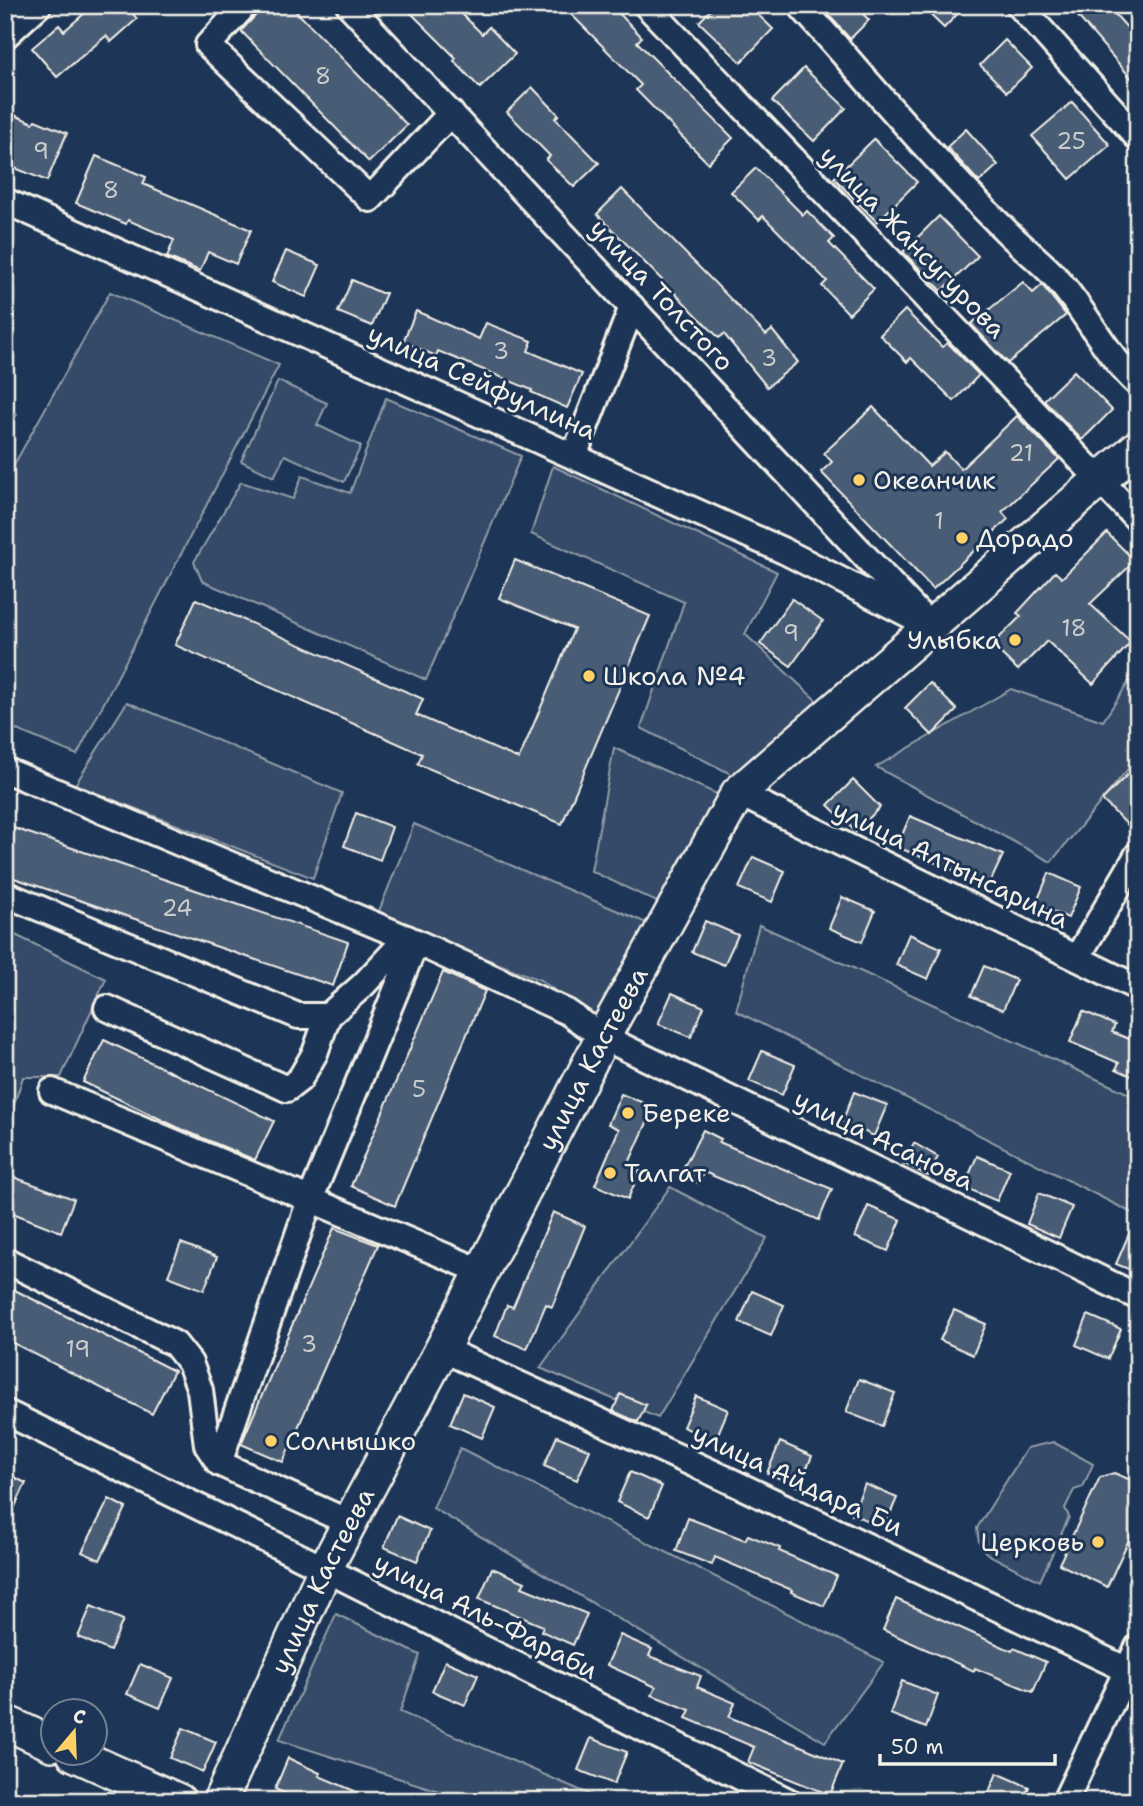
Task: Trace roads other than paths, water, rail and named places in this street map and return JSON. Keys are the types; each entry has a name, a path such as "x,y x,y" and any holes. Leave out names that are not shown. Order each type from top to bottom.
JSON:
{"street":[{"path":"10,22 39,5"},
{"path":"245,5 208,45 370,199 451,113"},
{"name":"улица Толстого","path":"349,5 931,626"},
{"name":"улица Жансугурова","path":"646,5 1138,520"},
{"path":"800,5 1002,228 1054,275 1074,299 1114,358 1138,384"},
{"path":"1019,5 1138,138"},
{"name":"улица Сейфуллина","path":"5,201 784,551 931,626"},
{"path":"574,456 632,307"},
{"name":"улица Кастеева","path":"220,1801 325,1569 603,1037 738,793 1138,447"},
{"name":"улица Асанова","path":"5,769 412,940 567,1012 603,1037 1138,1297"},
{"name":"улица Алтынсарина","path":"738,793 1138,988"},
{"path":"1077,958 1138,854"},
{"path":"5,894 298,1016 328,1016"},
{"path":"107,1007 287,1089 300,1079 315,1053 328,1016 412,940"},
{"path":"219,1463 310,1200 412,940"},
{"path":"52,1091 481,1271"},
{"path":"5,1260 175,1344 190,1363 200,1390 207,1445 219,1463 350,1523"},
{"name":"улица Айдара Би","path":"442,1349 1134,1664"},
{"name":"улица Аль-Фараби","path":"5,1412 788,1801"},
{"path":"1065,1801 1134,1664"},
{"path":"5,1723 38,1738"},
{"path":"105,1768 179,1801"}],"place":[{"name":"Океанчик","path":"859,480"},
{"name":"Дорадо","path":"962,538"},
{"name":"Улыбка","path":"1015,640"},
{"name":"Школа №4","path":"589,676"},
{"name":"Береке","path":"628,1113"},
{"name":"Талгат","path":"610,1173"},
{"name":"Солнышко","path":"271,1441"},
{"name":"Церковь","path":"1098,1542"}]}
